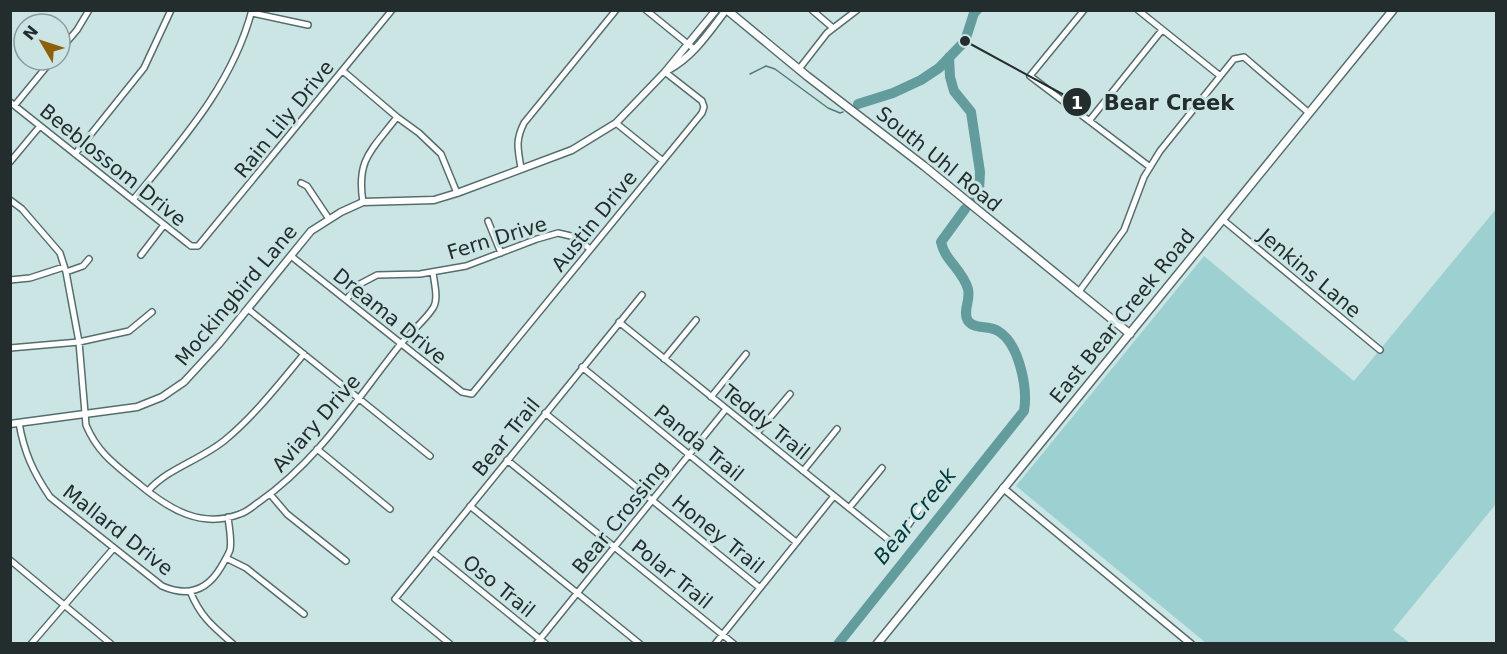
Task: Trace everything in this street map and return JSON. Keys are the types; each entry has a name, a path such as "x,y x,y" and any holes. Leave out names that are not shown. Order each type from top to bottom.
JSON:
{"main road":[{"name":"South Uhl Road","path":"727,10 924,166 1130,334"},
{"name":"East Bear Creek Road","path":"877,644 1394,10"}],"street":[{"path":"72,35 89,10"},
{"path":"75,153 144,68 171,10"},
{"name":"Rain Lily Drive","path":"198,246 392,10"},
{"path":"521,168 517,144 524,123 616,10"},
{"path":"646,10 691,47"},
{"name":"Mockingbird Lane","path":"691,47 716,10"},
{"name":"Mockingbird Lane","path":"10,424 137,407 162,396 184,382 248,309 311,231 363,202 434,200 573,150 616,123 674,60 691,47 727,10"},
{"path":"812,10 833,28"},
{"path":"799,69 833,28 857,10"},
{"path":"1084,10 1030,76 1150,167"},
{"path":"1138,10 1219,75"},
{"path":"133,200 215,96 229,72 252,12 308,25"},
{"path":"1089,121 1161,30"},
{"path":"1078,293 1124,230 1143,177 1234,58 1244,57 1309,113"},
{"path":"343,71 441,154 457,193"},
{"path":"13,104 41,72"},
{"name":"Austin Drive","path":"472,394 702,113 704,107 702,101 665,72"},
{"name":"Beeblossom Drive","path":"13,104 191,246 198,246"},
{"path":"363,202 360,183 366,158 397,117"},
{"path":"616,123 663,161"},
{"path":"10,162 40,126"},
{"path":"301,183 307,186 329,219"},
{"name":"Aviary Drive","path":"10,201 22,209 60,254 79,342 86,425 100,451 147,491 171,508 193,518 211,520 241,514 270,494 307,462 401,344 433,308 435,298 433,272"},
{"name":"Jenkins Lane","path":"1222,219 1380,350"},
{"path":"488,221 501,254"},
{"path":"141,255 164,225"},
{"name":"Fern Drive","path":"346,300 358,285 377,274 433,272 466,266 558,233 574,237 591,249"},
{"name":"Dreama Drive","path":"291,256 462,392 472,394"},
{"path":"10,280 30,278 83,266 89,259"},
{"name":"Bear Trail","path":"450,644 395,599 642,295"},
{"path":"248,309 430,456"},
{"path":"10,348 79,342 129,331 152,312"},
{"path":"664,359 696,320"},
{"name":"Teddy Trail","path":"619,322 895,545 921,506"},
{"path":"147,491 157,480 224,441 259,408 304,354"},
{"path":"711,397 746,354"},
{"name":"Panda Trail","path":"582,367 796,542"},
{"path":"757,433 790,394"},
{"name":"Bear Crossing","path":"538,641 726,408"},
{"name":"Honey Trail","path":"545,413 760,588"},
{"name":"Mallard Drive","path":"19,423 24,449 50,497 113,549 162,586 175,592 203,588 215,578 230,550 228,517"},
{"path":"803,471 837,429"},
{"path":"316,449 390,509"},
{"name":"Polar Trail","path":"507,459 734,644"},
{"path":"849,508 882,468"},
{"path":"1003,488 1191,644"},
{"path":"270,494 287,514 346,561"},
{"path":"715,644 834,496"},
{"path":"470,506 640,644"},
{"path":"31,644 113,549"},
{"name":"Oso Trail","path":"433,552 538,641 546,644"},
{"path":"226,558 246,568 304,614"},
{"path":"10,560 111,644"},
{"path":"190,591 196,607 207,622 233,644"}],"shaded area":[{"path":"1496,209 1496,504 1393,630 1410,643 1206,643 1016,486 1204,256 1354,381"}],"waterway":[{"path":"858,104 893,93 921,80 939,68 965,41 977,10"},
{"name":"Bear Creek","path":"949,57 950,77 954,91 971,112 980,172 979,191 971,200"},
{"path":"750,74 766,66 775,69 828,108 843,112"},
{"name":"Bear Creek","path":"838,644 1024,411 1025,390 1017,356 1005,337 998,331 974,326 968,321 966,317 968,289 962,276 943,249 941,242 965,209"}],"place":[{"name":"Bear Creek","path":"965,41"}]}
